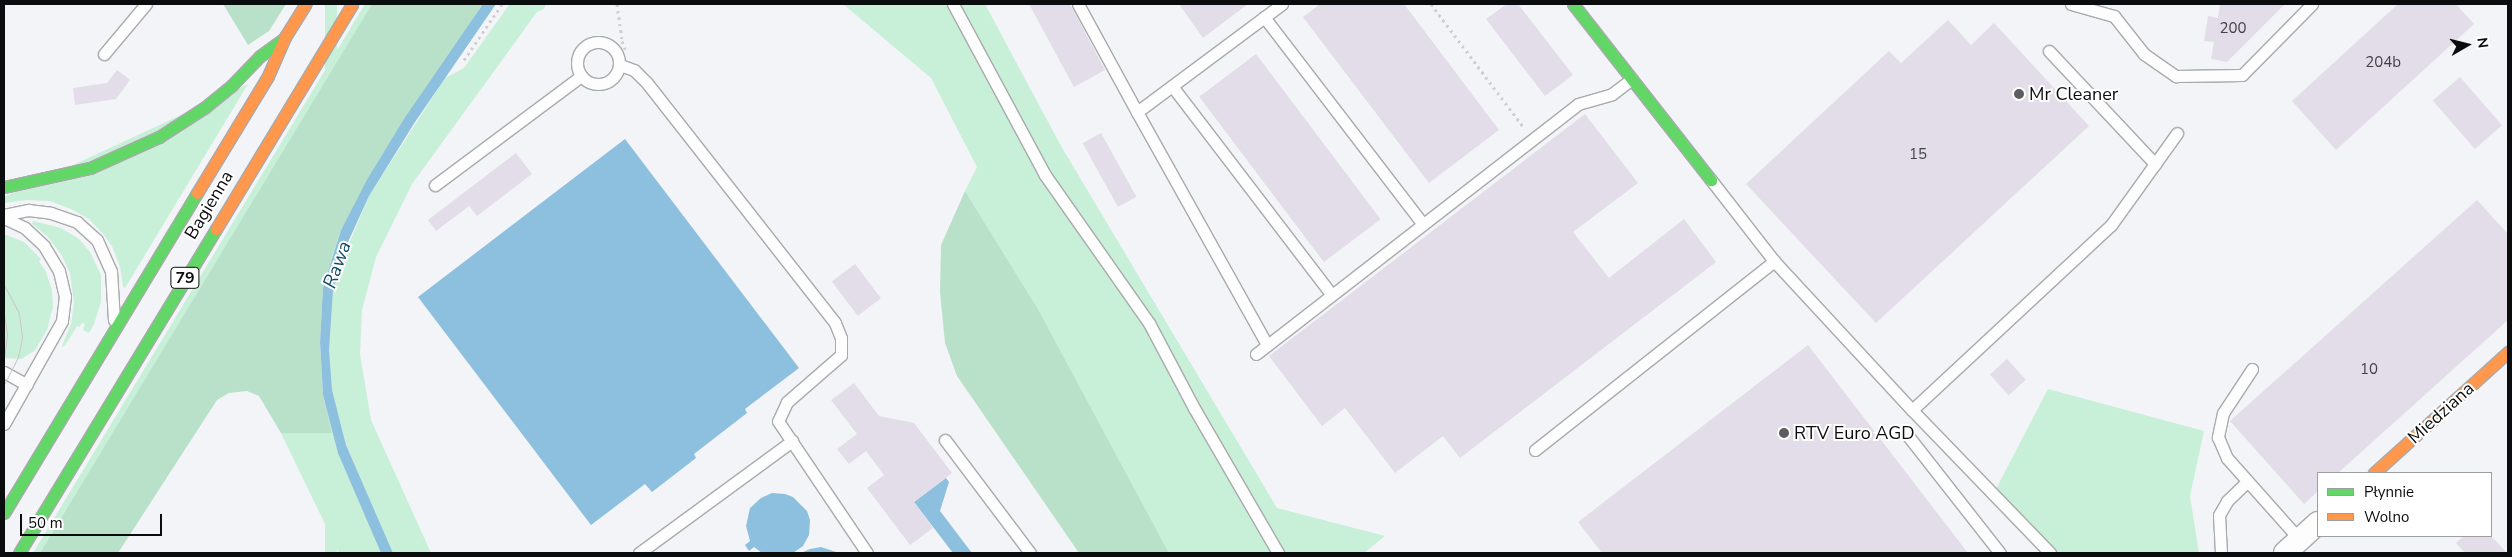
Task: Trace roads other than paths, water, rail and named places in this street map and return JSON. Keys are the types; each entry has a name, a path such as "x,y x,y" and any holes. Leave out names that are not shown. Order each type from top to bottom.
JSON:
{"main road":[{"name":"Bagienna","path":"4,512 268,76 285,37 306,4"},
{"name":"Bagienna","path":"19,553 352,4"},
{"path":"1573,4 1712,180"},
{"path":"4,187 90,168 159,137 204,108 232,85 260,56 285,37"},
{"name":"Miedziana","path":"2375,472 2508,352"}],"street":[{"path":"2292,546 2317,524"}],"lane":[{"path":"104,54 146,4"},
{"path":"953,4 1045,175 1149,323 1194,408 1278,553"},
{"path":"1078,4 1267,345"},
{"path":"1138,112 1282,4"},
{"path":"2072,4 2114,16 2144,54 2176,76 2242,75 2312,4"},
{"path":"1264,17 1423,224"},
{"path":"596,42 610,45 616,51 620,65 614,78 600,85 586,81 581,76 577,62 579,54 589,44 596,42"},
{"path":"2049,52 2155,164"},
{"path":"620,65 634,70 647,83 829,316 842,338 841,355 787,402 778,420 867,553"},
{"path":"435,185 581,76"},
{"path":"1256,354 1578,104 1612,94 1632,78"},
{"path":"1172,86 1332,295"},
{"path":"1912,410 2111,225 2177,134"},
{"path":"1712,180 1774,261 1912,410 2050,553"},
{"path":"4,217 28,210 51,213 77,222 97,240 111,271 114,297 113,332"},
{"path":"4,217 25,228 44,246 58,271 65,296 62,322 4,424"},
{"path":"1535,450 1774,261"},
{"path":"2252,369 2223,413 2218,437 2227,458 2247,482 2292,546"},
{"path":"4,372 27,385"},
{"path":"1905,432 2000,553"},
{"path":"945,440 1030,553"},
{"path":"639,553 792,441"},
{"path":"2221,553 2219,515 2227,501 2247,482"}],"water":[{"name":"Rawa","path":"483,4 496,4 415,122 369,196 348,242 333,290 329,350 332,390 346,445 393,553 381,553 338,453 323,395 320,342 323,288 341,230 368,178 404,119"},
{"path":"625,139 799,368 745,409 747,413 694,454 696,458 652,492 645,484 591,525 418,297"},
{"path":"946,478 949,482 940,511 972,553 953,553 914,502"},
{"path":"772,493 793,497 807,511 810,520 809,535 803,546 793,553 762,553 754,547 749,551 745,545 750,541 746,526 750,508 761,498"},
{"path":"821,547 839,553 801,553 810,549"}],"tram line":[{"path":"4,285 19,313 22,338 18,357 4,385"},
{"path":"4,315 7,334 4,357"}],"place":[{"name":"Mr Cleaner","path":"2019,94"},
{"name":"RTV Euro AGD","path":"1784,433"}]}
